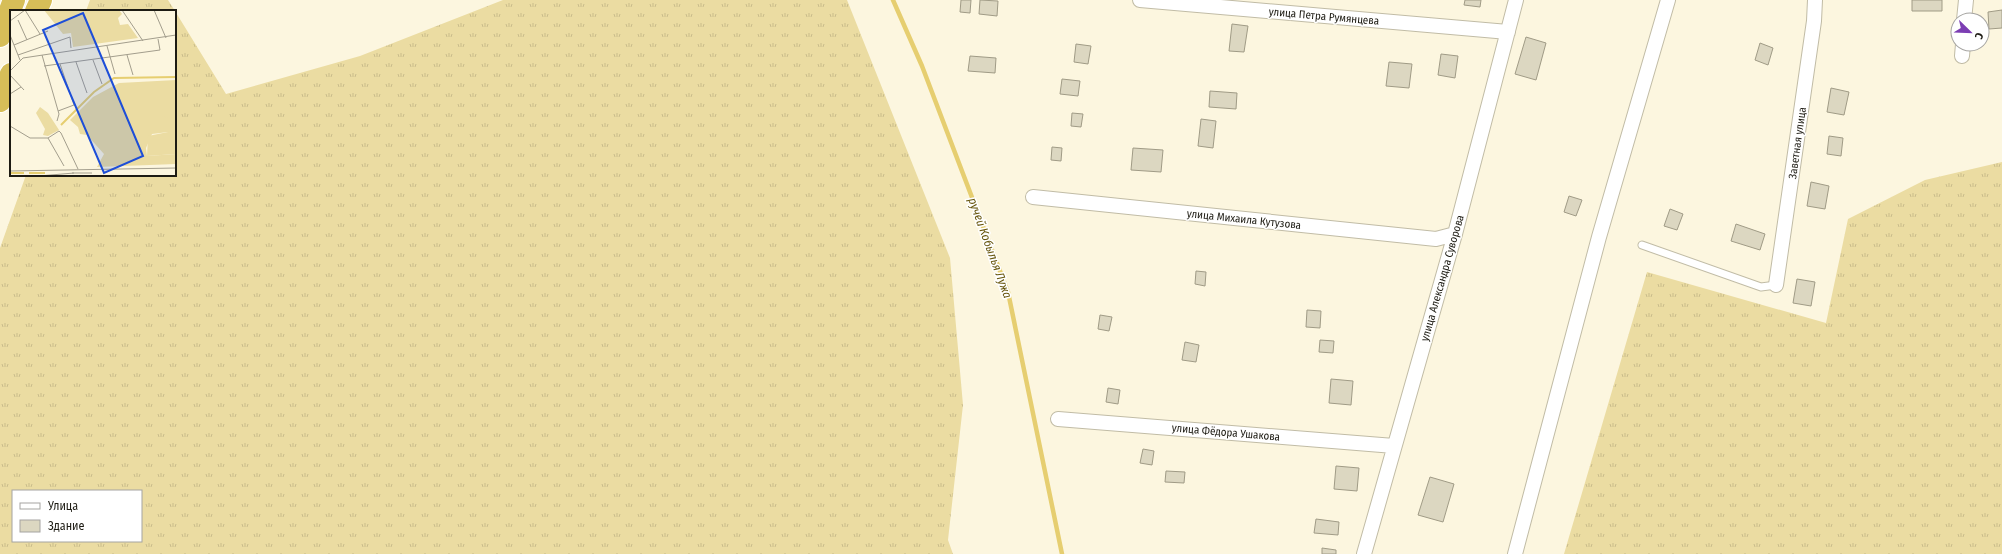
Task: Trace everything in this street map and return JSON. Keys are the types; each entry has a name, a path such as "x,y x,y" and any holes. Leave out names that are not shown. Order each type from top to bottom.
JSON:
{"highway":[{"path":"36,10 41,0"},
{"path":"0,102 10,77"}],"street":[{"name":"улица Петра Румянцева","path":"1140,0 1508,32"},
{"name":"улица Александра Суворова","path":"1364,554 1455,234 1516,0"},
{"path":"1515,554 1599,237 1668,0"},
{"name":"Заветная улица","path":"1776,286 1814,21 1815,0"},
{"path":"1965,12 1966,0"},
{"name":"улица Михаила Кутузова","path":"1033,197 1436,239 1455,234"},
{"name":"улица Фёдора Ушакова","path":"1058,418 1394,446"}],"lane":[{"path":"1642,245 1762,287 1776,286"}],"green space":[{"path":"90,0 168,0 174,10 86,10"},
{"path":"503,0 847,0 950,258 963,405 948,540 953,554 0,554 0,248 26,176 176,176 176,13 226,94 360,56"},
{"path":"2002,162 2002,554 1564,554 1647,272 1826,323 1848,219 1925,180"}],"building":[{"path":"961,0 971,0 970,13 960,12"},
{"path":"980,0 998,1 997,16 979,14"},
{"path":"1465,0 1481,0 1480,7 1464,5"},
{"path":"1912,0 1942,0 1942,11 1912,11"},
{"path":"2002,10 2002,28 1990,29 1990,12 1988,12"},
{"path":"1232,24 1248,26 1244,52 1229,51"},
{"path":"1526,37 1546,43 1536,80 1515,74"},
{"path":"1760,43 1773,48 1768,65 1755,60"},
{"path":"1076,44 1091,46 1088,64 1074,62"},
{"path":"1441,54 1458,56 1455,78 1438,75"},
{"path":"970,56 996,58 995,73 968,71"},
{"path":"1389,62 1412,64 1409,88 1386,86"},
{"path":"1062,79 1080,81 1078,96 1060,94"},
{"path":"1831,88 1849,92 1844,115 1827,112"},
{"path":"1210,91 1237,93 1236,109 1209,107"},
{"path":"1072,113 1083,114 1081,127 1071,126"},
{"path":"1201,119 1216,121 1213,148 1198,146"},
{"path":"1829,136 1843,138 1841,156 1827,154"},
{"path":"1052,147 1062,148 1061,161 1051,160"},
{"path":"1133,148 1163,150 1161,172 1131,170"},
{"path":"1811,182 1829,186 1825,209 1807,206"},
{"path":"1569,196 1582,200 1576,216 1564,212"},
{"path":"1670,209 1683,214 1677,230 1664,226"},
{"path":"1736,224 1765,234 1760,250 1731,241"},
{"path":"1196,271 1206,272 1205,286 1195,284"},
{"path":"1797,279 1815,282 1811,306 1793,303"},
{"path":"1307,310 1321,311 1320,328 1306,327"},
{"path":"1100,315 1112,317 1109,331 1098,329"},
{"path":"1320,340 1334,341 1333,353 1319,352"},
{"path":"1185,342 1199,345 1196,362 1182,360"},
{"path":"1331,379 1353,381 1351,405 1329,403"},
{"path":"1108,388 1120,390 1118,404 1106,402"},
{"path":"1143,449 1154,451 1152,465 1140,463"},
{"path":"1336,466 1359,468 1357,491 1334,489"},
{"path":"1166,471 1185,472 1184,483 1165,482"},
{"path":"1430,477 1454,484 1443,522 1418,515"},
{"path":"1316,519 1339,522 1338,535 1314,533"},
{"path":"1322,548 1336,550 1336,554 1322,554"}],"waterway":[{"name":"ручей Кобылья Лужа","path":"893,0 922,66 1008,292 1062,554"}]}
